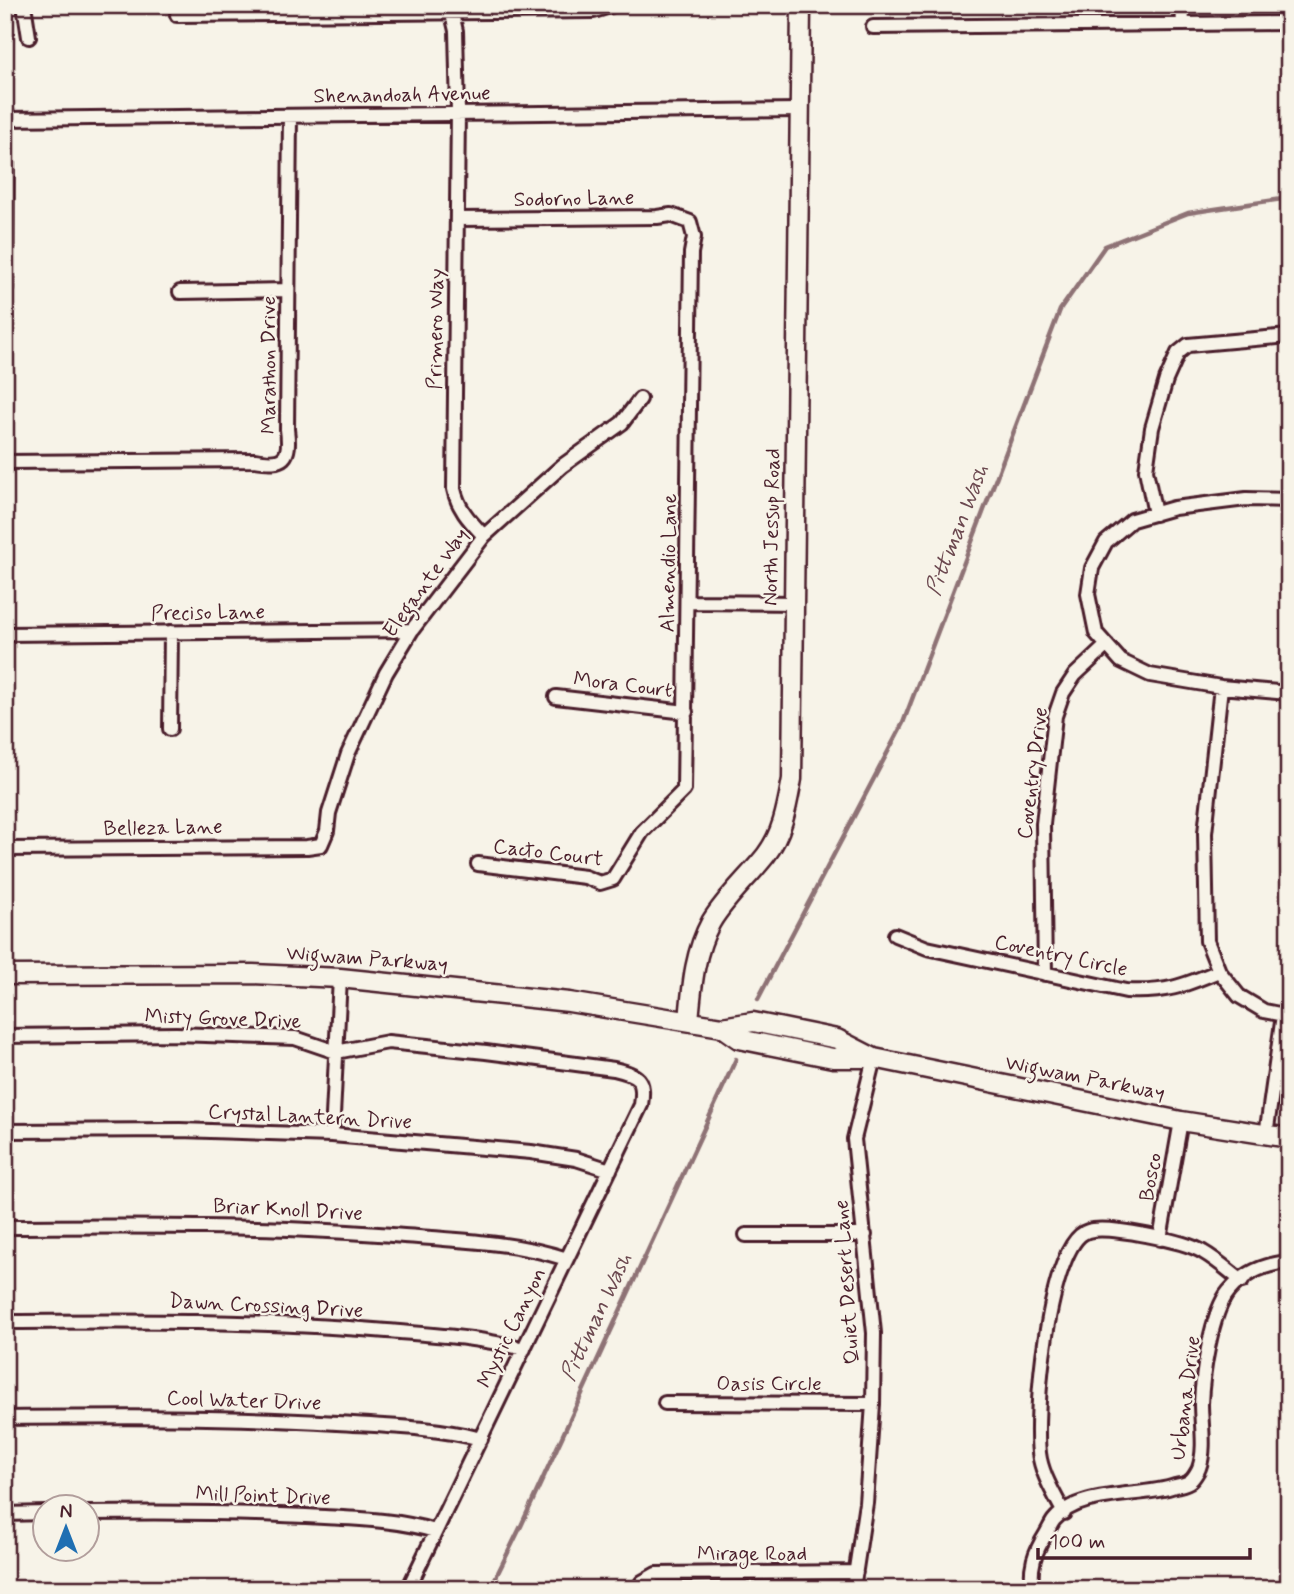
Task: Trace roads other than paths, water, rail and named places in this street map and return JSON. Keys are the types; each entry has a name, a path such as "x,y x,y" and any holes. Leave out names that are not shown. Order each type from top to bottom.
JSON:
{"main road":[{"name":"North Jessup Road","path":"689,1021 700,945 727,899 767,853 779,832 792,779 801,5"},
{"name":"Wigwam Parkway","path":"5,975 253,974 341,978 569,1002 722,1027 753,1021 837,1039 874,1058 1181,1121 1289,1138"}],"street":[{"path":"24,5 29,37"},
{"path":"177,15 451,9 594,11 614,5"},
{"path":"1182,5 1183,24"},
{"name":"Primero Way","path":"451,9 456,31 458,113 454,489 457,503 484,536"},
{"path":"873,27 1289,23"},
{"name":"Shenandoah Avenue","path":"6,119 800,110"},
{"name":"Marathon Drive","path":"5,462 255,460 273,463 284,458 289,446 290,116"},
{"path":"6,119 6,288"},
{"name":"Sodorno Lane","path":"457,219 671,215 690,222"},
{"name":"Almendio Lane","path":"613,879 642,832 684,790 691,253 694,237 690,222"},
{"path":"180,292 288,290"},
{"path":"1155,514 1146,470 1152,428 1166,380 1178,352 1188,345 1289,336"},
{"name":"Elegante Way","path":"321,845 348,754 386,673 411,630 484,536 562,466 622,423 640,399"},
{"path":"1289,499 1246,499 1174,508 1132,520 1106,541 1092,568 1088,594 1096,633 1121,661 1150,675 1221,687 1289,693"},
{"path":"688,602 794,603"},
{"name":"Preciso Lane","path":"5,634 411,630"},
{"path":"170,729 171,632"},
{"name":"Coventry Drive","path":"1045,974 1042,824 1055,716 1063,693 1075,675 1107,645"},
{"path":"1221,687 1205,833 1208,941 1219,971 1239,996 1264,1011 1286,1016 1266,1135"},
{"name":"Mora Court","path":"556,697 686,712"},
{"name":"Belleza Lane","path":"5,849 321,845"},
{"name":"Cacto Court","path":"478,864 585,877 600,883 613,879"},
{"name":"Coventry Circle","path":"895,934 927,948 1126,991 1175,989 1219,971"},
{"path":"331,1135 341,978"},
{"name":"Misty Grove Drive","path":"5,1036 176,1034 295,1038 337,1052 388,1042 614,1069 631,1073 641,1081"},
{"name":"Quiet Desert Lane","path":"853,1589 866,1503 873,1404 874,1333 854,1139 874,1058"},
{"name":"Mystic Canyon","path":"408,1589 641,1105 641,1081"},
{"name":"Bosco","path":"1160,1239 1181,1121"},
{"name":"Crystal Lantern Drive","path":"5,1131 180,1130 331,1135 576,1158 610,1170"},
{"name":"Briar Knoll Drive","path":"5,1227 180,1225 311,1230 505,1246 546,1252 566,1259"},
{"path":"1032,1589 1035,1552 1055,1518 1064,1513 1045,1476 1040,1458 1038,1404 1045,1334 1065,1258 1074,1240 1088,1231 1114,1230 1187,1244 1203,1252 1242,1281 1253,1270 1289,1262"},
{"path":"746,1236 865,1235"},
{"name":"Urbana Drive","path":"1064,1513 1078,1504 1101,1497 1166,1489 1191,1481 1199,1468 1202,1445 1201,1402 1207,1353 1217,1315 1228,1292 1242,1281"},
{"name":"Dawn Crossing Drive","path":"5,1322 177,1320 272,1323 460,1338 524,1349"},
{"name":"Oasis Circle","path":"666,1403 873,1404"},
{"name":"Cool Water Drive","path":"5,1418 266,1419 367,1425 481,1439"},
{"name":"Mill Point Drive","path":"102,1513 206,1512 305,1516 383,1521 435,1531"},
{"path":"5,1514 32,1513"},
{"name":"Mirage Road","path":"638,1589 642,1582 656,1574 856,1572"}],"waterway":[{"name":"Pittman Wash","path":"758,999 903,723 1060,310 1105,246 1188,213 1289,198"},
{"name":"Pittman Wash","path":"490,1589 736,1059"}]}
